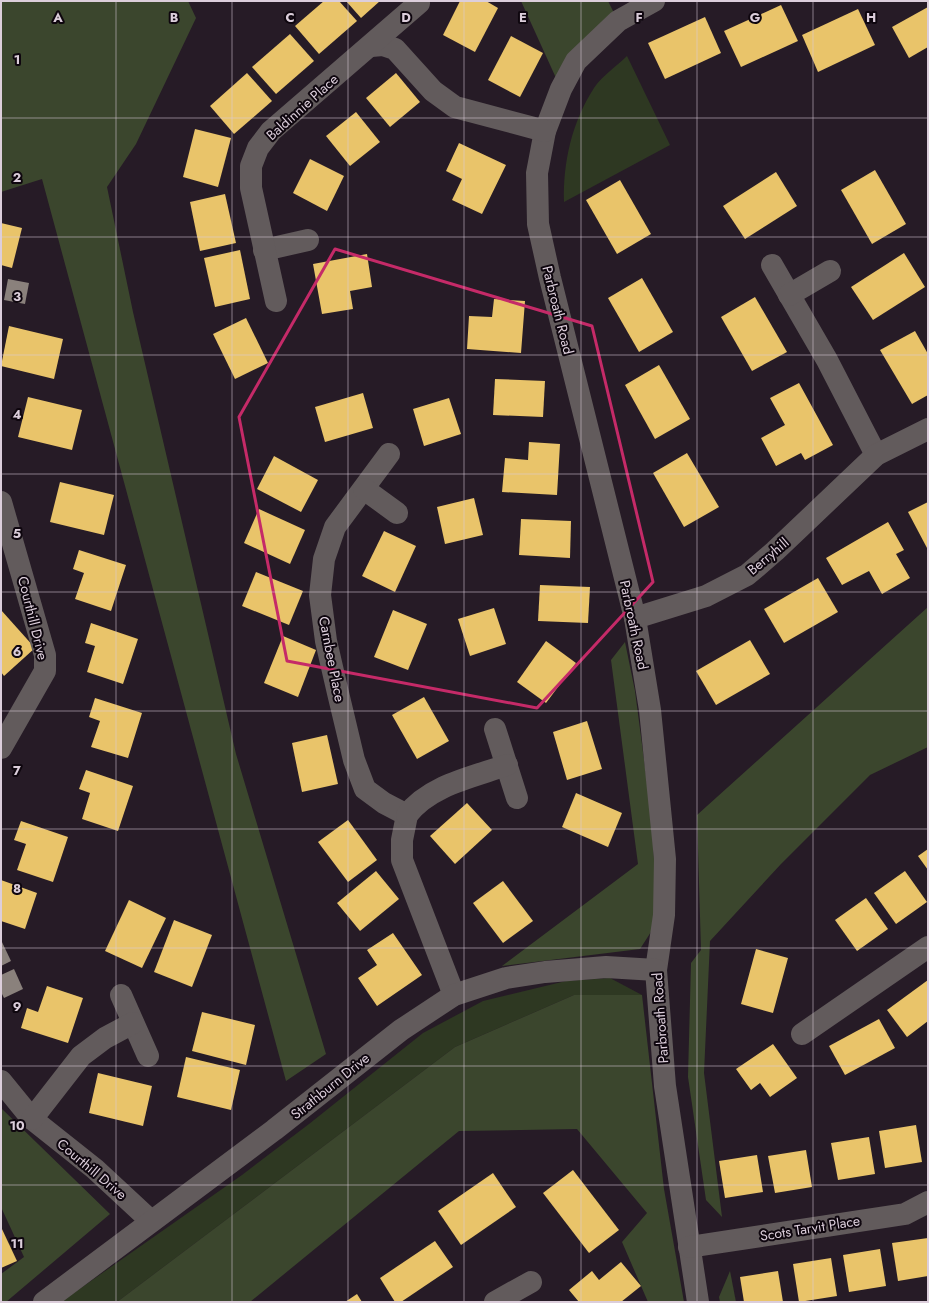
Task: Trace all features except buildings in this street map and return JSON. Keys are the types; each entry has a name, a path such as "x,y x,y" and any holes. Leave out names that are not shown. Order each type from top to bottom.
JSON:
{"street":[{"name":"Parbroath Road","path":"654,1 618,21 576,61 561,89 545,131 537,173 538,224 550,278 635,618 650,710 665,860 664,915 656,970 665,1086 698,1302"},
{"name":"Baldinnie Place","path":"276,301 251,188 251,166 258,148 271,131 419,3"},
{"path":"371,46 383,45 395,49 433,91 455,107 545,131"},
{"path":"264,250 308,240"},
{"path":"772,265 827,360 876,455"},
{"path":"790,295 830,271"},
{"name":"Berryhill","path":"635,618 706,596 747,575 775,552 876,455 928,429"},
{"name":"Carnbee Place","path":"389,454 335,527 324,559 320,595 326,642 354,760 365,789 384,803 407,815"},
{"path":"364,489 397,513"},
{"name":"Courthill Drive","path":"1,502 45,655 45,671 1,748"},
{"path":"495,729 517,798"},
{"path":"454,995 402,860 402,840 407,815 416,803 437,790 507,765"},
{"path":"802,1034 928,947"},
{"name":"Strathburn Drive","path":"44,1302 151,1220 274,1130 401,1030 454,995 506,978 545,972 606,967 656,970"},
{"path":"121,995 148,1056"},
{"path":"32,1119 81,1056 104,1038 133,1023"},
{"name":"Courthill Drive","path":"1,1081 32,1119 95,1169 151,1220"},
{"name":"Scots Tarvit Place","path":"689,1247 905,1214 928,1202"},
{"path":"495,1302 531,1282"}],"highlighted area":[{"path":"335,249 592,326 653,582 537,708 287,661 239,417"}],"green space":[{"path":"1,1 188,1 196,18 136,144 107,187 133,312 236,754 326,1054 286,1081 42,179 1,192"},
{"path":"521,1 608,1 618,21 561,89"},
{"path":"627,56 670,145 564,202 565,172 570,143 586,101 594,88 605,75"},
{"path":"928,607 928,747 870,775 781,864 710,941 704,1073 722,1217 706,1200 688,1077 691,963 701,950 697,815"},
{"path":"625,642 635,691 651,813 658,921 640,949 502,966 638,864 611,660"},
{"path":"610,978 642,995 574,995 455,1047 117,1302 61,1302 242,1175 309,1124 423,1033 483,1001 566,981"},
{"path":"574,995 642,995 664,1189 684,1302 648,1302 622,1242 647,1213 577,1129 459,1131 250,1302 117,1302 455,1047"},
{"path":"1,1108 110,1214 6,1302 1,1302 1,1274 24,1257 1,1207"},
{"path":"730,1271 736,1302 720,1302 719,1297"}]}
